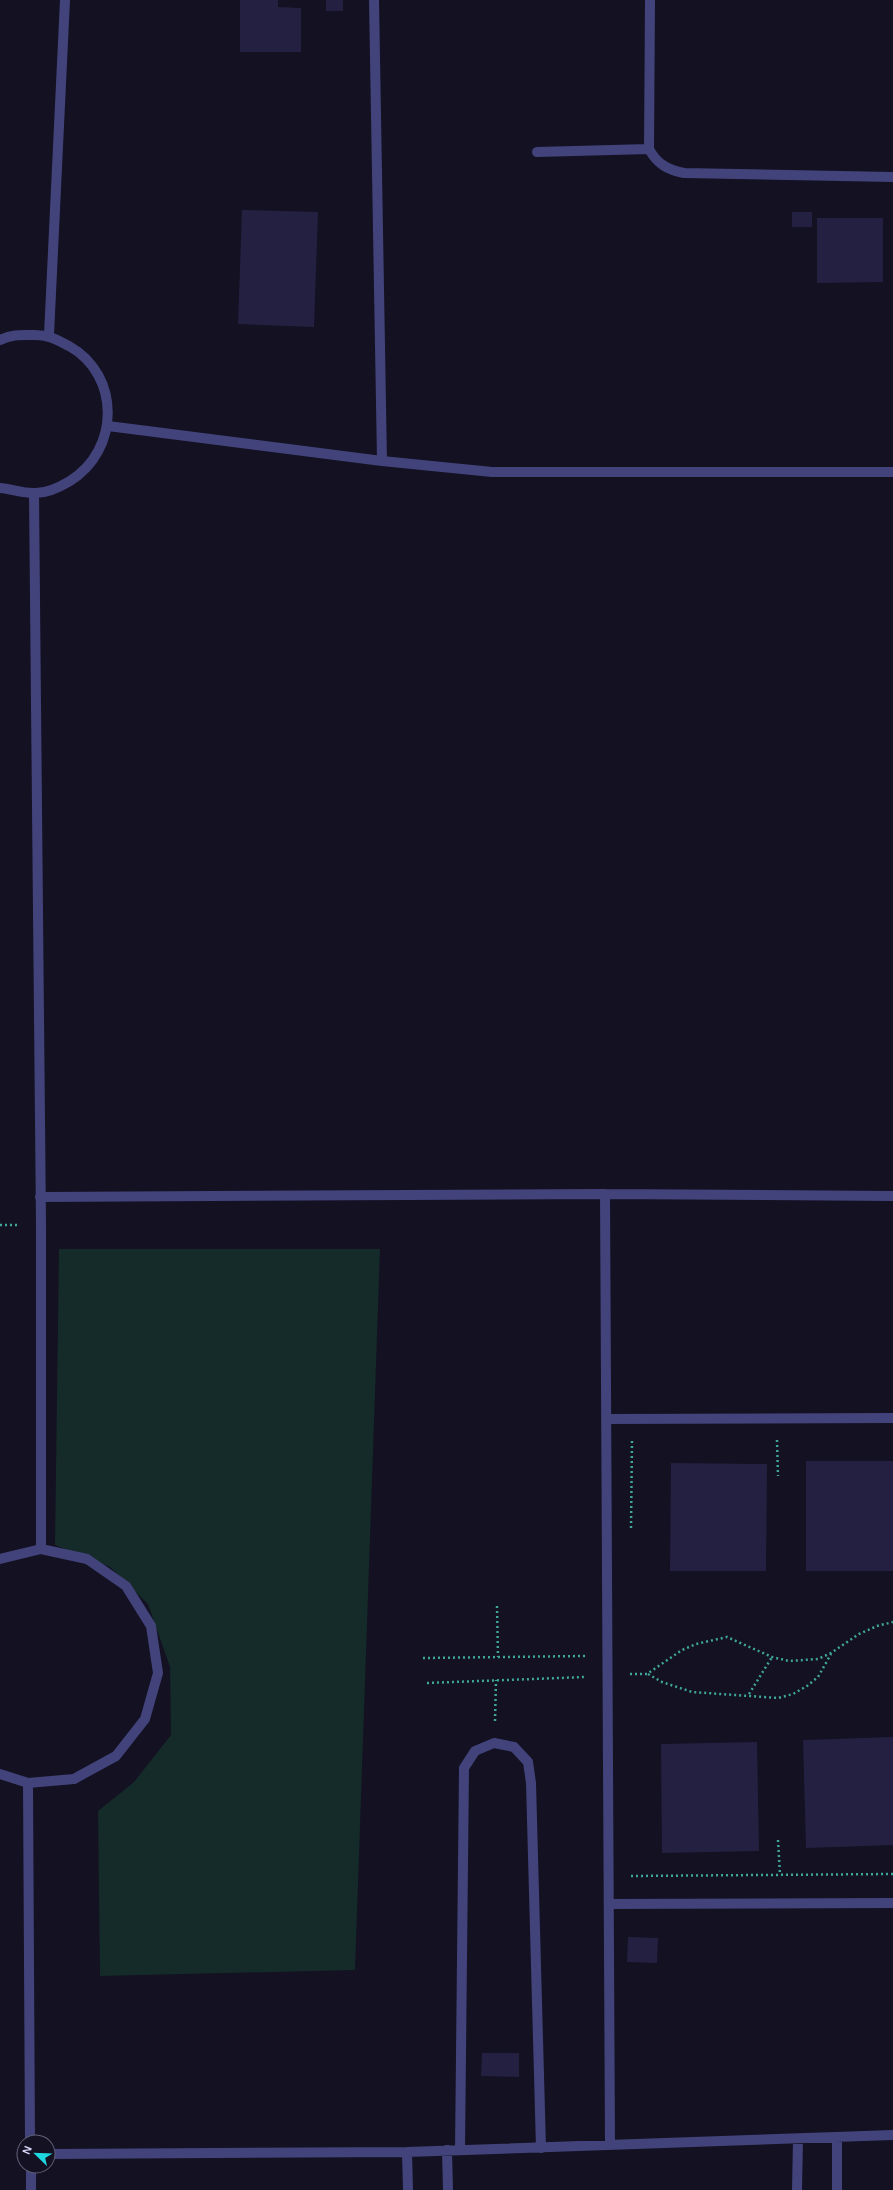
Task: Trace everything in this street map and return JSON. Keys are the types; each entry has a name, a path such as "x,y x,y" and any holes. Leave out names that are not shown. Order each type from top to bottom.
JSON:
{"street":[{"path":"49,335 65,0"},
{"path":"374,0 382,461"},
{"path":"650,0 649,149 658,162 666,168 684,173 893,177"},
{"path":"537,152 649,149"},
{"path":"0,340 10,335 49,335 84,354 105,387 108,426 99,452 83,473 60,487 34,494 0,488"},
{"path":"108,426 382,461 492,472 893,472"},
{"path":"34,494 40,1197 41,1549"},
{"path":"40,1197 605,1194 893,1196"},
{"path":"605,1194 610,2145"},
{"path":"606,1419 893,1418"},
{"path":"0,1559 41,1549 87,1559 126,1586 151,1626 158,1673 145,1719 116,1756 74,1779 28,1783 0,1774"},
{"path":"460,2150 464,1768 475,1751 494,1743 514,1747 528,1762 531,1783 542,2148"},
{"path":"28,1783 30,2134"},
{"path":"609,1904 893,1903"},
{"path":"56,2154 407,2152 893,2135"},
{"path":"837,2137 837,2190"},
{"path":"798,2138 798,2190"},
{"path":"447,2150 448,2190"},
{"path":"407,2152 408,2190"},
{"path":"31,2174 31,2190"}],"path":[{"path":"631,1531 632,1436"},
{"path":"769,1440 785,1440"},
{"path":"777,1440 778,1476"},
{"path":"496,1606 498,1657"},
{"path":"647,1674 682,1650 711,1639 727,1637 772,1657 789,1661 803,1661 818,1658 831,1653 859,1634 877,1626 893,1622"},
{"path":"629,1674 647,1674 662,1682 692,1692 778,1698 793,1694 818,1677 831,1653"},
{"path":"423,1658 608,1656"},
{"path":"749,1695 772,1657"},
{"path":"629,1681 630,1666"},
{"path":"427,1682 608,1676"},
{"path":"494,1743 496,1680"},
{"path":"778,1840 780,1875"},
{"path":"630,1868 630,1876 893,1874"}],"green space":[{"path":"59,1249 380,1249 355,1970 100,1976 98,1811 134,1782 171,1735 170,1667 148,1604 110,1567 55,1545"}],"building":[{"path":"240,0 278,0 278,7 301,8 301,52 240,52"},
{"path":"326,0 343,0 343,11 326,11"},
{"path":"242,210 318,212 314,327 238,324"},
{"path":"792,212 812,212 812,227 792,227"},
{"path":"817,218 883,218 883,282 817,283"},
{"path":"806,1461 893,1461 893,1571 806,1571"},
{"path":"671,1463 767,1464 766,1571 670,1571"},
{"path":"893,1737 893,1845 806,1848 803,1740"},
{"path":"757,1742 759,1851 662,1853 661,1744"},
{"path":"628,1937 658,1938 657,1963 627,1962"},
{"path":"482,2053 519,2053 519,2077 481,2076"}]}
